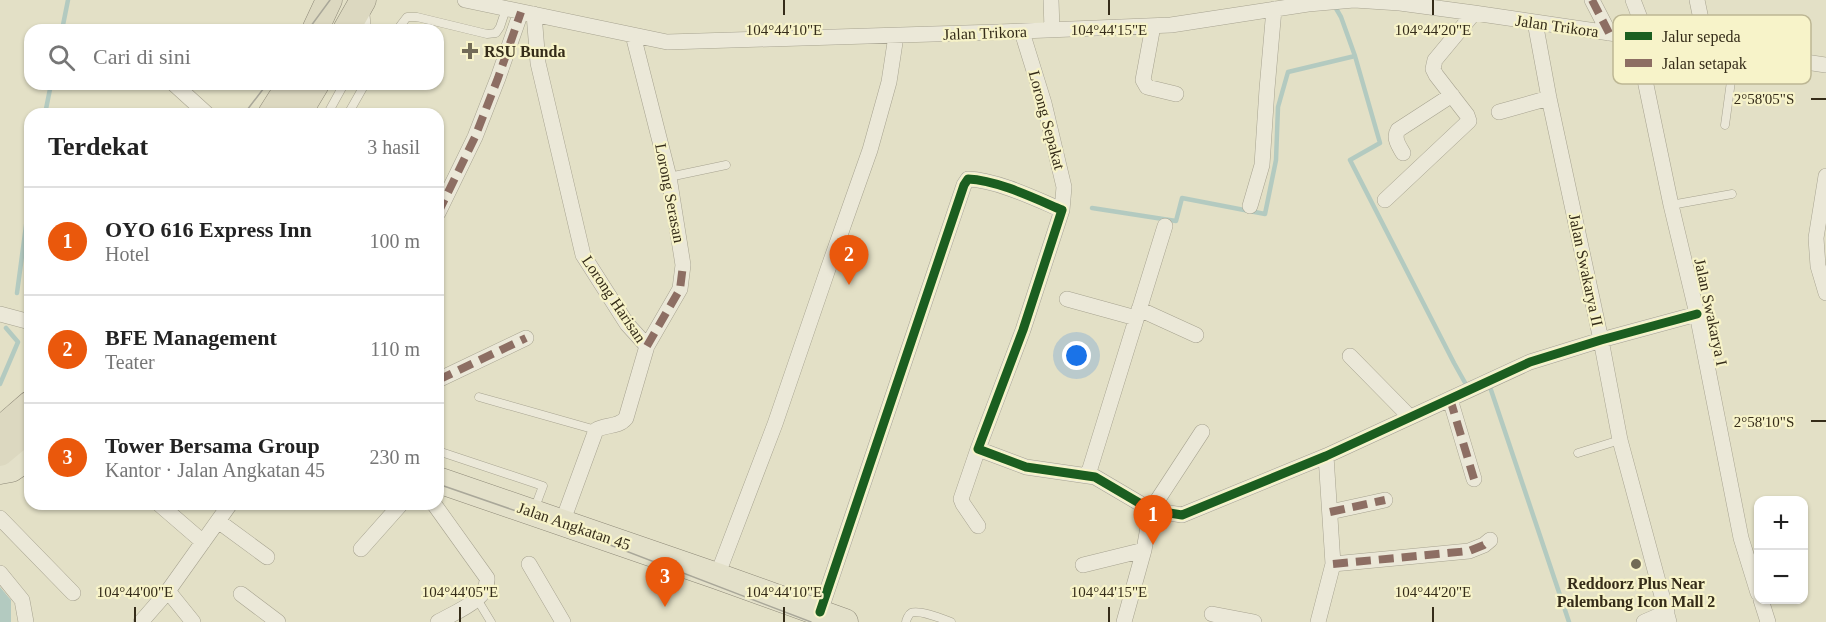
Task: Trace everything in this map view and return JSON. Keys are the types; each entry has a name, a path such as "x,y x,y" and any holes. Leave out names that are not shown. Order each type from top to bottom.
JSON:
{"highway":[{"path":"318,24 329,0"},
{"path":"350,24 364,0"},
{"path":"294,108 313,103"},
{"path":"0,430 24,409"},
{"path":"0,453 24,433"}],"main road":[{"path":"0,471 11,469 24,460"},
{"name":"Jalan Angkatan 45","path":"444,482 845,622"},
{"name":"Jalan Angkatan 45","path":"444,494 796,622"}],"street":[{"name":"Jalan Trikora","path":"465,0 667,42 1022,32 1171,25 1325,2 1354,0 1411,2 1613,34"},
{"path":"1050,0 1052,30"},
{"path":"1592,0 1609,33"},
{"name":"Jalan Swakarya I","path":"1633,0 1637,15"},
{"path":"1698,0 1701,15"},
{"path":"1250,206 1262,165 1275,9"},
{"path":"444,201 475,137 520,12"},
{"name":"Lorong Harisan","path":"520,12 538,63 583,255 627,324 647,346 626,418 618,425 596,430"},
{"path":"1385,200 1469,121 1433,69 1435,60 1474,13"},
{"name":"Jalan Swakarya II","path":"1535,22 1620,440 1668,617"},
{"path":"1153,26 1144,84 1147,87 1176,94"},
{"name":"Lorong Sepakat","path":"978,526 961,499 1023,330 1062,210 1064,187 1044,103 1022,32"},
{"name":"Lorong Serasan","path":"633,35 669,177 683,265 680,289 647,346"},
{"path":"717,576 775,424 870,150 890,81 896,36"},
{"name":"Jalan Trikora","path":"1811,63 1826,65"},
{"name":"Jalan Swakarya I","path":"1650,84 1671,205 1697,314 1741,538 1754,580"},
{"path":"181,90 200,108"},
{"path":"1403,153 1396,138 1398,130 1452,95"},
{"path":"1500,111 1549,98"},
{"path":"1826,176 1818,221 1816,251 1826,293"},
{"path":"820,612 964,185 968,179 976,180 1014,191 1062,210"},
{"path":"1088,475 1165,226"},
{"path":"1068,298 1137,313 1196,335"},
{"path":"0,314 24,320"},
{"path":"978,449 1026,467 1095,477 1151,510 1182,515 1326,456 1530,362 1697,314"},
{"path":"444,377 526,338"},
{"path":"1350,356 1410,417"},
{"path":"1462,393 1474,479"},
{"path":"562,523 596,430"},
{"path":"1124,622 1144,550 1151,510 1202,432"},
{"path":"1318,622 1333,564 1326,456"},
{"path":"1330,512 1385,500"},
{"path":"166,510 203,542"},
{"path":"141,622 168,591 226,510"},
{"path":"360,549 396,510"},
{"path":"438,510 487,578 486,588 477,599 438,622"},
{"path":"0,518 73,592"},
{"path":"218,521 267,557"},
{"path":"1333,564 1469,551 1490,540"},
{"path":"1083,565 1144,550"},
{"path":"528,564 563,622"},
{"path":"0,573 22,600 26,622"},
{"path":"168,591 193,622"},
{"path":"241,594 278,622"},
{"path":"1762,604 1768,622"},
{"path":"1212,614 1254,622"},
{"path":"1644,622 1668,617"}],"lane":[{"path":"364,0 366,24"},
{"path":"401,24 406,17 417,17 487,34 496,33 500,27 520,12"},
{"path":"1725,124 1731,84"},
{"path":"313,103 334,90"},
{"path":"351,108 362,90"},
{"path":"669,177 726,165"},
{"path":"1671,205 1732,194"},
{"path":"479,397 596,430"},
{"path":"1578,453 1620,440"},
{"path":"444,453 543,486 533,512"},
{"path":"477,599 490,622"},
{"path":"906,622 909,615 914,612 921,612 951,622"}],"shaded area":[{"path":"0,587 11,600 11,622 0,622"}],"waterway":[{"path":"63,24 68,0"},
{"path":"1092,208 1176,221 1182,198 1265,214 1276,160 1278,107 1288,72 1355,56 1341,17 1334,5"},
{"path":"1355,56 1380,143 1350,160 1468,388"},
{"path":"46,108 50,90"},
{"path":"17,293 24,241"},
{"path":"0,384 18,342 6,328"},
{"path":"1486,388 1490,387 1569,622"}],"tram line":[{"path":"312,24 330,0"},
{"path":"249,108 262,90"},
{"path":"444,486 571,530 811,622"}],"marked path":[{"path":"1592,0 1609,33"},
{"path":"444,201 475,137 521,12"},
{"path":"647,346 680,289 683,265"},
{"path":"444,377 526,338"},
{"path":"1450,399 1474,479"},
{"path":"1330,512 1385,500"},
{"path":"1333,564 1469,551 1490,540"}],"cycle path":[{"path":"820,612 964,185 968,179 1004,186 1062,210 1023,330 978,449 1026,467 1095,477 1151,510 1182,515 1326,456 1530,362 1697,314"}],"place":[{"name":"RSU Bunda","path":"470,51"},
{"name":"BFE Management","path":"849,285"},
{"name":"OYO 616 Express Inn","path":"1153,545"},
{"name":"Reddoorz Plus Near Palembang Icon Mall 2","path":"1636,564"},
{"name":"Tower Bersama Group","path":"665,607"}]}
